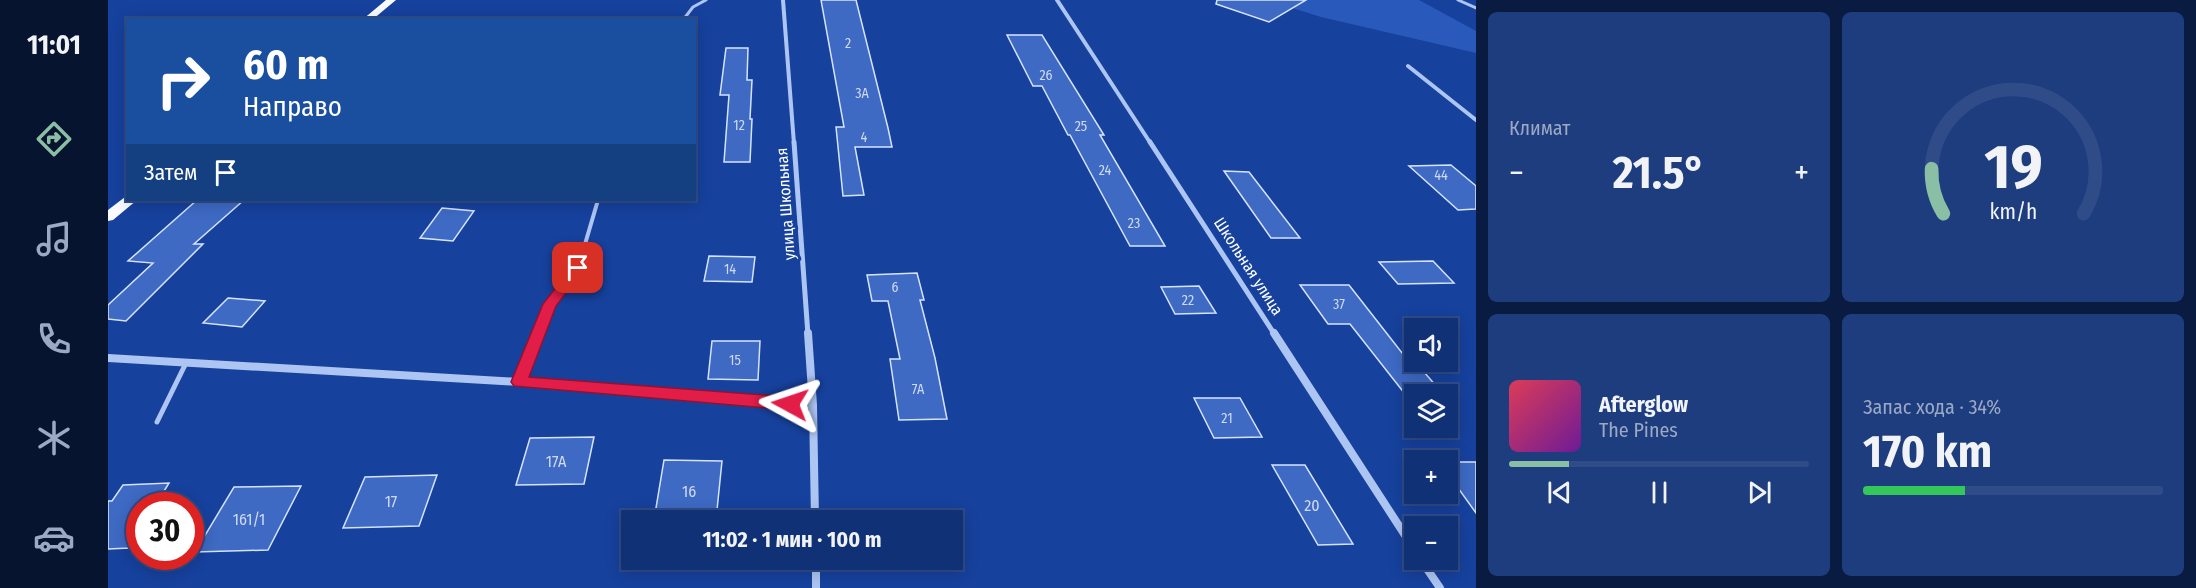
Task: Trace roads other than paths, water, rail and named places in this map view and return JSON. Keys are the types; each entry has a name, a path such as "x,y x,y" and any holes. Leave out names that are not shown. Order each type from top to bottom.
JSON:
{"main road":[{"path":"369,18 392,0"},
{"path":"108,217 129,201"}],"street":[{"name":"улица Школьная","path":"783,0 813,405"},
{"name":"Школьная улица","path":"1057,0 1404,534"},
{"path":"1408,66 1476,120"},
{"path":"108,358 519,382 813,405 815,510"},
{"path":"816,570 816,588"},
{"path":"1428,570 1440,588"}],"lane":[{"path":"685,18 693,7 706,0"},
{"path":"1458,0 1476,8"},
{"path":"519,382 550,304 578,268 598,201"},
{"path":"157,422 186,363"}]}
